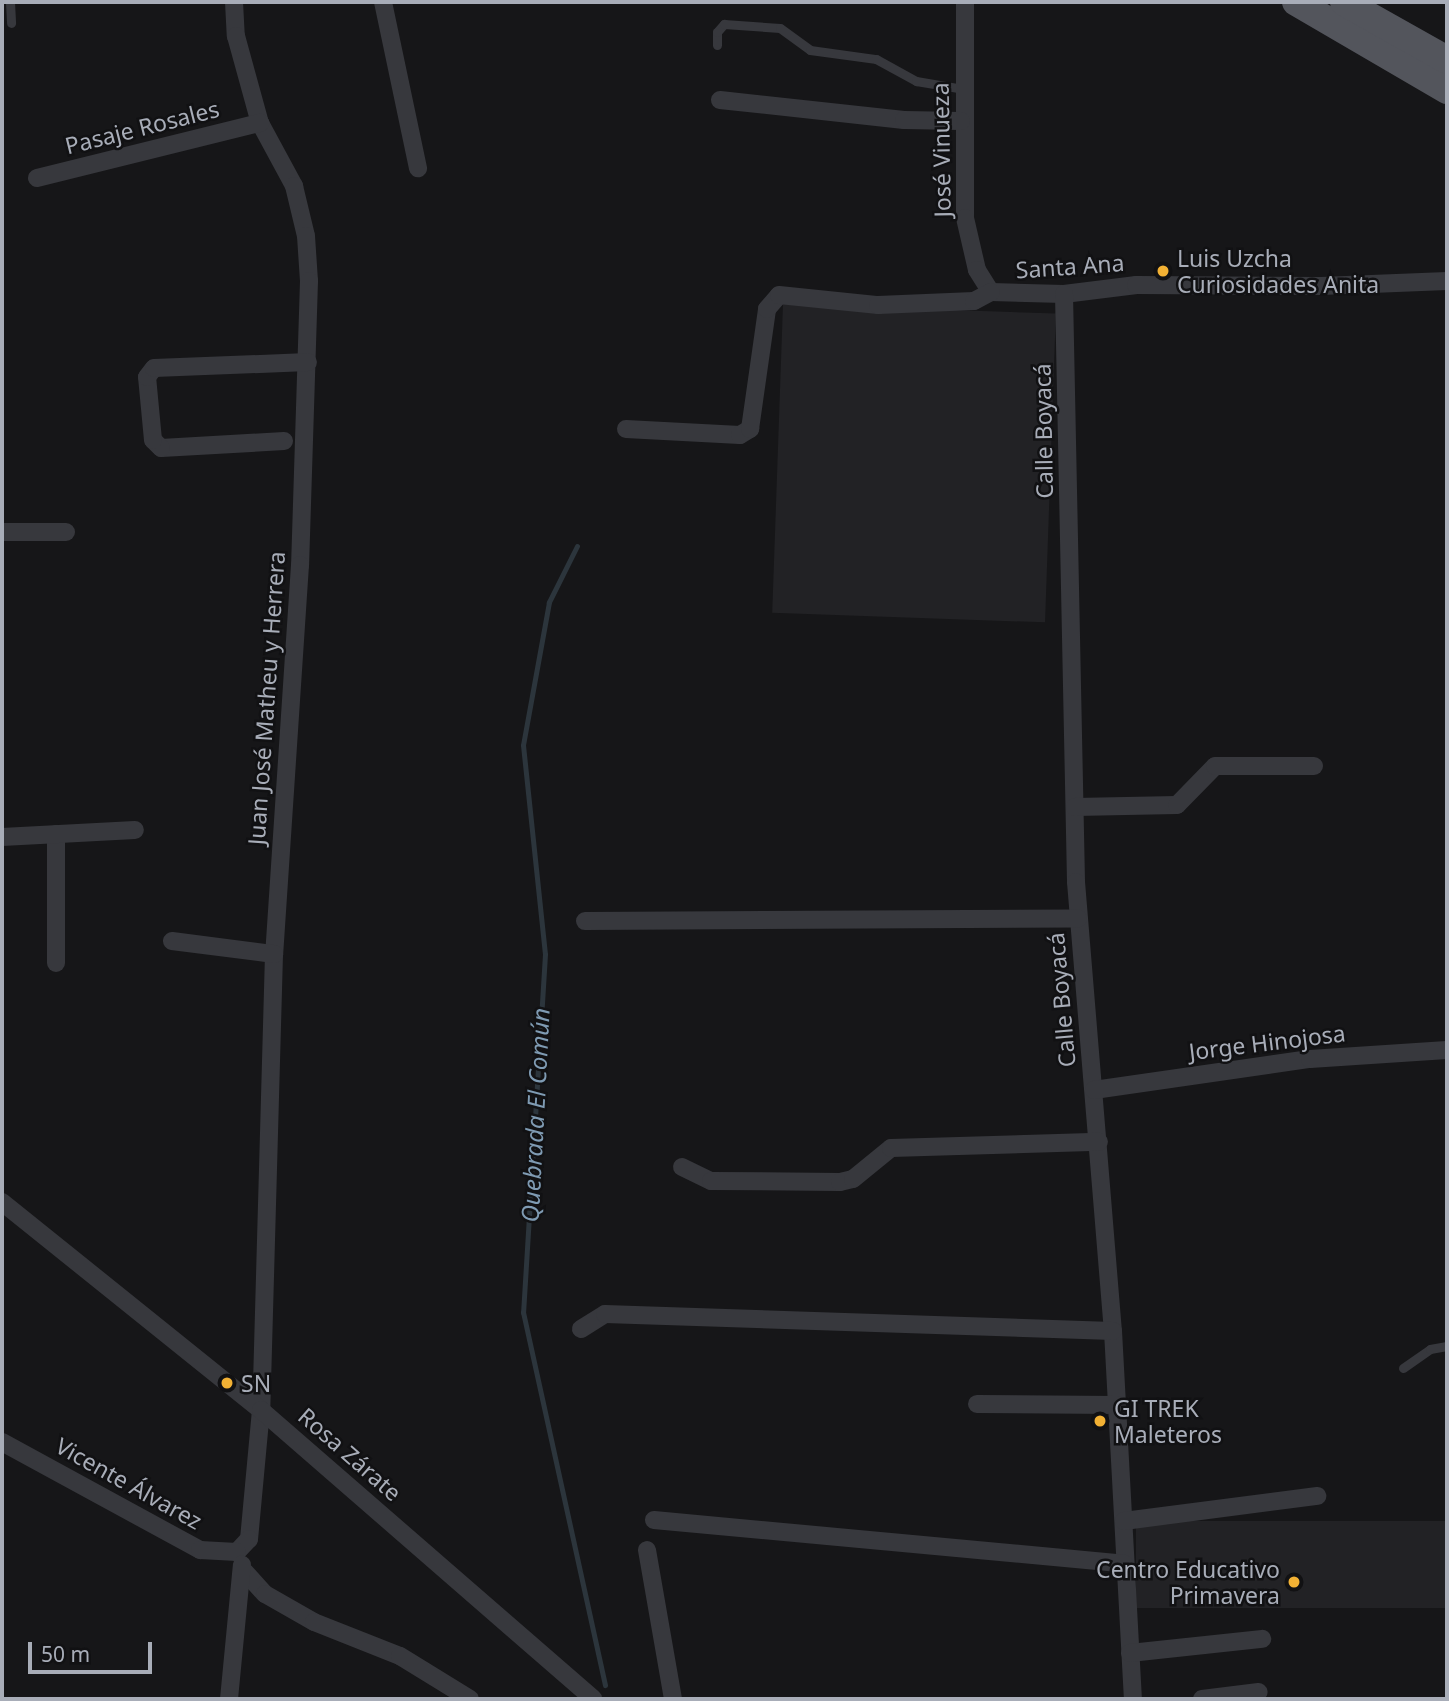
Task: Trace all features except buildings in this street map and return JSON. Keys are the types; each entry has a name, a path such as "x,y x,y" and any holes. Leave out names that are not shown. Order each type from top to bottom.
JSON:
{"main road":[{"path":"1296,2 1447,90"},
{"path":"1345,2 1447,60"}],"street":[{"name":"Juan José Matheu y Herrera","path":"234,2 236,36 260,123 294,186 306,236 308,362 274,954 261,1410"},
{"path":"383,2 418,168"},
{"name":"José Vinueza","path":"965,2 961,121 965,218 978,270 991,292"},
{"path":"720,100 904,120 961,121"},
{"name":"Pasaje Rosales","path":"37,178 260,123"},
{"name":"Santa Ana","path":"626,429 740,435 750,429 767,309 779,296 878,305 974,301 991,292 1065,295 1136,285 1321,286 1447,281"},
{"name":"Calle Boyacá","path":"1065,295 1078,918 1113,1331 1133,1699"},
{"path":"284,441 161,448 153,440 147,377 154,368 308,362"},
{"path":"2,532 66,532"},
{"path":"1075,807 1177,805 1215,766 1314,766"},
{"path":"2,837 135,830"},
{"path":"56,834 56,963"},
{"path":"585,921 1078,918"},
{"path":"172,941 274,954"},
{"name":"Jorge Hinojosa","path":"1094,1090 1310,1059 1447,1050"},
{"path":"682,1167 711,1181 840,1182 853,1179 891,1148 1099,1142"},
{"name":"Rosa Zárate","path":"2,1202 261,1410 593,1699"},
{"path":"581,1329 605,1314 1113,1331"},
{"path":"977,1404 1117,1405"},
{"path":"229,1699 245,1572 243,1545 261,1410"},
{"name":"Vicente Álvarez","path":"2,1442 200,1550 243,1545"},
{"path":"1124,1521 1317,1496"},
{"path":"653,1520 1124,1564"},
{"path":"647,1550 673,1699"},
{"path":"245,1572 265,1594 313,1622 400,1656 470,1699"},
{"path":"1130,1653 1262,1639"},
{"path":"1202,1699 1259,1692"}],"lane":[{"path":"10,2 11,23"},
{"path":"717,45 717,32 724,24 780,28 810,50 876,59 916,82 964,89"},
{"path":"1403,1368 1430,1349 1447,1346"}],"shaded area":[{"path":"783,304 1056,314 1045,622 772,613"},
{"name":"Centro Educativo Primavera","path":"1136,1521 1447,1521 1447,1608 1136,1608"}],"waterway":[{"name":"Quebrada El Común","path":"577,546 549,602 523,745 545,954 523,1312 605,1685"}],"place":[{"name":"Luis Uzcha Curiosidades Anita","path":"1163,271"},
{"name":"SN","path":"227,1383"},
{"name":"GI TREK Maleteros","path":"1100,1421"},
{"name":"Centro Educativo Primavera","path":"1294,1582"}]}
